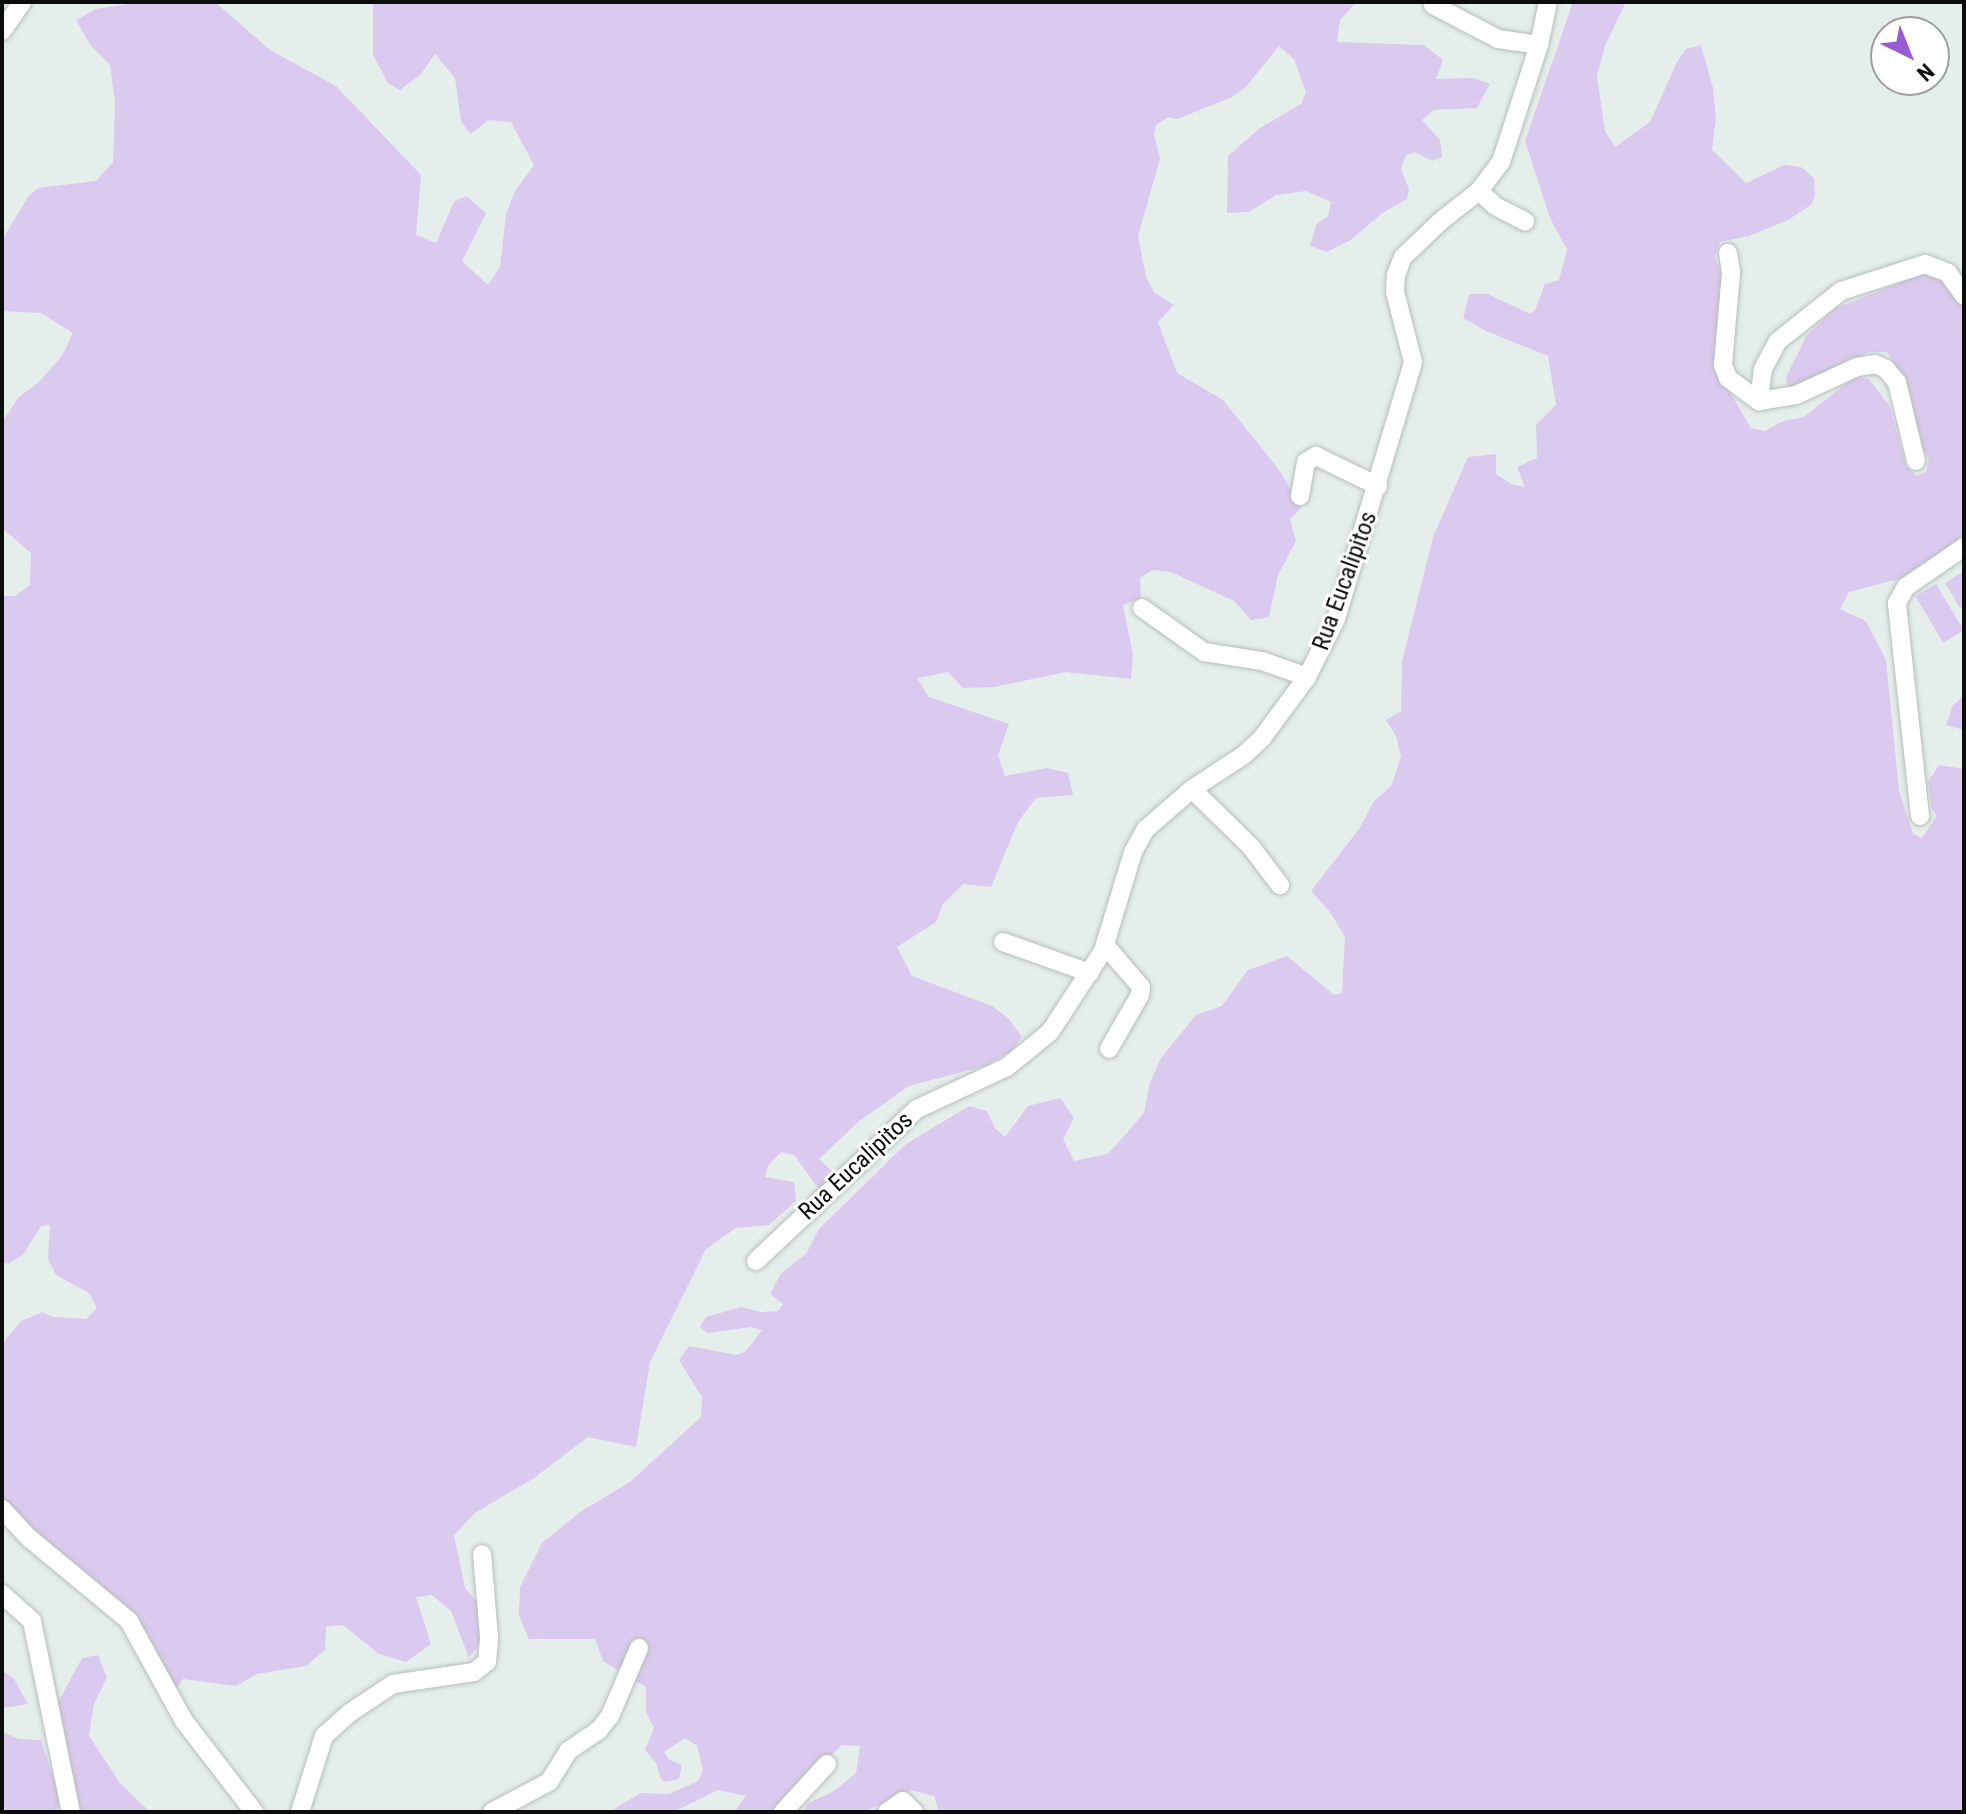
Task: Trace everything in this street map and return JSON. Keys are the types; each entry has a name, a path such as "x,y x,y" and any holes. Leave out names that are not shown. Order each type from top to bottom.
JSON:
{"street":[{"path":"2,31 22,2"},
{"name":"Rua Eucalipitos","path":"756,1261 917,1109 1007,1067 1050,1032 1105,945 1133,852 1146,829 1192,789 1244,755 1262,738 1307,677 1336,619 1413,362 1395,292 1396,275 1403,257 1479,191 1501,162 1539,45 1548,2"},
{"path":"1433,5 1498,39 1539,45"},
{"path":"1479,191 1495,206 1525,221"},
{"path":"1728,253 1731,273 1723,365 1728,378 1759,401 1796,395 1857,367 1875,364 1886,369 1897,382 1916,461"},
{"path":"1759,401 1763,369 1778,341 1841,291 1925,264 1948,273 1964,296"},
{"path":"1300,496 1306,462 1316,456 1378,486"},
{"path":"1920,816 1897,603 1906,587 1964,547"},
{"path":"1142,608 1204,652 1262,661 1307,677"},
{"path":"1192,789 1251,847 1280,885"},
{"path":"1003,942 1090,973"},
{"path":"1105,945 1141,987 1140,995 1109,1049"},
{"path":"2,1509 28,1537 129,1621 184,1721 254,1812"},
{"path":"300,1812 324,1736 351,1712 393,1684 474,1672 487,1662 489,1637 482,1554"},
{"path":"2,1594 32,1621 71,1812"},
{"path":"492,1812 549,1782 568,1751 599,1730 610,1716 639,1648"},
{"path":"783,1812 827,1764"},
{"path":"887,1812 903,1801 914,1812"}],"shaded area":[{"path":"141,2 215,2 270,50 336,86 421,175 416,235 436,243 454,202 466,196 486,213 462,261 488,285 500,267 506,215 514,193 534,165 511,122 488,120 471,134 461,122 455,78 435,54 421,74 400,90 388,83 373,55 373,2 1356,2 1340,20 1337,42 1424,45 1443,60 1436,79 1473,78 1490,84 1477,108 1434,110 1422,120 1440,140 1442,157 1432,161 1415,152 1406,155 1401,169 1409,189 1407,199 1384,212 1349,241 1327,252 1310,246 1316,225 1328,216 1331,202 1306,191 1276,195 1249,212 1227,213 1228,156 1260,128 1301,104 1306,92 1294,59 1279,46 1245,88 1230,98 1177,119 1168,117 1156,125 1154,135 1160,159 1138,236 1146,277 1154,292 1174,305 1158,322 1177,373 1223,400 1280,471 1301,508 1290,520 1296,541 1278,575 1269,617 1251,620 1234,601 1171,572 1152,570 1140,578 1141,598 1123,605 1133,654 1131,679 1066,672 994,687 963,688 948,672 917,678 929,697 1009,724 998,755 1005,776 1047,768 1068,773 1073,795 1036,798 1018,822 991,887 963,884 943,904 936,922 897,947 912,976 992,1006 1008,1018 1022,1037 1010,1052 985,1066 909,1086 858,1122 819,1159 845,1183 819,1189 794,1155 781,1152 768,1166 765,1177 794,1182 796,1201 769,1225 736,1228 706,1249 650,1362 636,1447 588,1437 534,1478 475,1513 454,1535 465,1588 482,1609 483,1639 469,1658 451,1611 432,1595 416,1597 431,1644 406,1662 379,1654 343,1625 326,1627 325,1650 306,1666 257,1674 236,1686 183,1679 176,1689 152,1652 2,1503 2,1348 6,1339 21,1321 42,1312 53,1317 86,1319 97,1308 89,1293 56,1275 48,1259 50,1225 41,1226 23,1255 8,1264 2,1262 2,596 15,596 30,585 31,553 2,528 2,422 19,397 39,382 62,356 73,333 41,313 2,311 2,240 28,197 38,188 96,181 113,162 115,103 110,65 91,46 76,20 96,9"},
{"path":"1573,2 1626,2 1605,46 1597,76 1605,131 1615,147 1650,122 1677,62 1686,49 1701,45 1713,88 1716,118 1712,150 1746,183 1784,165 1801,167 1814,178 1815,196 1811,205 1788,220 1749,236 1720,242 1715,257 1725,285 1720,375 1751,428 1765,431 1783,421 1804,417 1854,377 1869,379 1890,407 1906,466 1917,476 1926,472 1929,460 1917,439 1910,392 1887,352 1869,352 1795,389 1787,385 1786,377 1807,335 1836,308 1925,273 1943,282 1964,309 1964,540 1899,579 1849,592 1840,609 1866,621 1886,660 1899,791 1913,834 1922,838 1937,816 1932,809 1928,782 1939,765 1964,769 1964,1812 939,1812 934,1796 911,1790 864,1812 803,1812 807,1804 834,1791 856,1773 860,1746 842,1745 771,1812 734,1812 746,1796 718,1790 673,1812 609,1812 641,1793 669,1794 698,1781 703,1770 697,1746 685,1738 664,1752 668,1759 682,1765 679,1779 665,1782 661,1779 656,1763 645,1750 654,1728 646,1712 646,1687 603,1661 595,1639 529,1639 519,1616 520,1587 542,1543 580,1512 630,1482 701,1417 702,1397 679,1360 689,1346 737,1355 746,1351 762,1330 751,1327 707,1333 700,1327 706,1317 741,1307 761,1312 778,1311 783,1304 770,1294 781,1273 806,1254 819,1229 906,1144 969,1106 987,1111 995,1128 1005,1137 1028,1106 1060,1098 1074,1118 1063,1139 1074,1161 1108,1154 1144,1113 1150,1082 1161,1058 1196,1015 1222,1006 1248,970 1287,956 1334,995 1342,993 1345,937 1330,912 1311,891 1359,829 1374,801 1391,786 1401,757 1396,736 1386,720 1401,711 1402,661 1433,537 1468,457 1496,454 1496,474 1511,484 1525,487 1517,467 1537,458 1536,425 1556,405 1548,356 1486,331 1463,318 1469,294 1488,294 1530,314 1535,310 1545,284 1559,280 1567,250 1550,218 1525,141"},
{"path":"1964,571 1964,606 1960,608 1945,583"},
{"path":"1936,584 1964,630 1943,643 1915,596"},
{"path":"1964,696 1964,730 1946,725 1953,705"},
{"path":"98,1655 107,1677 94,1704 89,1736 120,1783 150,1812 79,1812 58,1702 82,1658"},
{"path":"2,1670 14,1679 28,1704 2,1708"},
{"path":"2,1732 19,1739 41,1740 62,1805 53,1812 10,1812 2,1807"}]}
